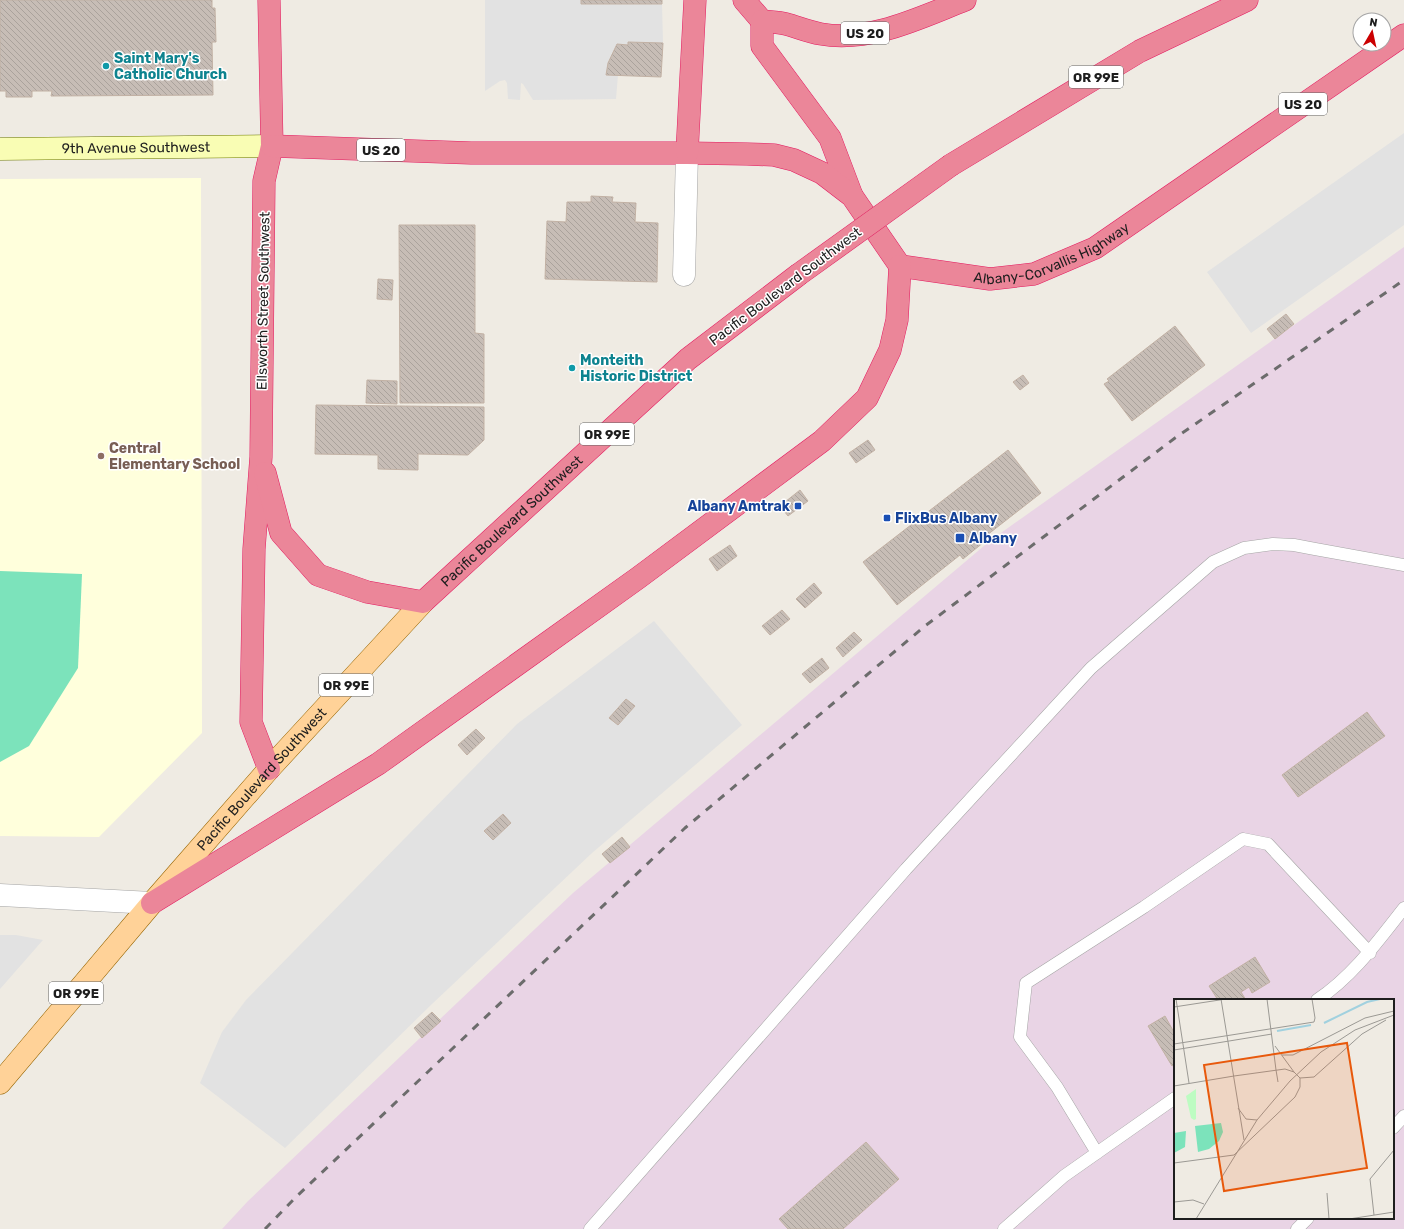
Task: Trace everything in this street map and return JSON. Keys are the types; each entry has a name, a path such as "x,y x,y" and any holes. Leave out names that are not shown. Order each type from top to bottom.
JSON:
{"highway":[{"name":"Ellsworth Street Southwest","path":"261,457 264,181 272,146 269,0"},
{"path":"687,153 695,0"},
{"path":"744,0 762,21 762,46 830,138 852,196"},
{"name":"US 20","path":"762,21 784,24 820,34 850,35 873,32 897,26 965,0"},
{"name":"Pacific Boulevard Southwest","path":"423,602 688,359 798,274 951,165 1140,51 1247,0"},
{"name":"Albany-Corvallis Highway","path":"900,266 990,279 1034,274 1094,248 1404,35"},
{"name":"US 20","path":"272,146 471,153 687,153 774,155 789,159 822,174 852,196 900,266"},
{"path":"152,903 378,764 638,578 822,441 867,398 890,350 897,320 900,266"},
{"path":"261,457 281,533 318,575 367,592 423,602"},
{"path":"261,457 254,549 250,722 269,769"}],"main road":[{"name":"Pacific Boulevard Southwest","path":"0,1083 152,903 269,769 423,602"}],"street":[{"name":"9th Avenue Southwest","path":"0,149 272,146"},
{"path":"684,275 687,153"},
{"path":"0,895 152,903"}],"lane":[{"path":"590,1229 906,869 1091,668 1213,562 1244,548 1273,544 1315,548 1404,565"},
{"path":"1097,1153 1057,1087 1020,1037 1026,983 1144,907 1243,839 1268,844 1370,953"},
{"path":"1318,999 1332,990 1370,953 1404,908"},
{"path":"1004,1229 1064,1176 1174,1099"},
{"path":"1394,1127 1404,1116"},
{"path":"1297,1229 1307,1219"}],"shaded area":[{"path":"485,0 581,0 582,4 662,4 663,43 628,42 628,45 617,44 608,62 606,74 618,75 616,99 533,100 521,83 520,100 508,99 507,83 505,80 500,81 485,91"},
{"path":"1404,133 1404,225 1251,333 1207,272"},
{"name":"Central Elementary School","path":"201,178 202,733 99,837 0,836 0,179"},
{"path":"1404,247 1404,1229 222,1229 248,1201 573,893 991,540"},
{"path":"654,621 742,725 592,853 432,1004 285,1148 200,1083 222,1032 246,1000 517,724"},
{"path":"0,935 16,935 43,940 0,989"}],"green space":[{"path":"0,571 82,574 78,668 29,746 0,762"}],"building":[{"name":"Saint Mary's Catholic Church","path":"0,0 212,0 212,8 215,8 216,42 212,42 213,95 51,96 52,91 32,91 32,97 6,97 6,91 0,91"},
{"path":"581,0 662,0 662,4 581,4"},
{"path":"628,42 663,43 661,77 606,75 608,63 617,44 628,45"},
{"path":"591,196 613,197 612,202 636,203 635,222 658,223 657,282 545,279 547,221 566,222 567,202 591,202"},
{"path":"399,225 475,225 475,333 484,334 484,403 400,403"},
{"path":"378,279 393,280 392,300 377,299"},
{"path":"1286,314 1294,324 1275,339 1267,329"},
{"path":"1175,326 1205,365 1132,421 1104,384 1109,381 1107,379"},
{"path":"1023,375 1029,383 1020,390 1013,382"},
{"path":"367,380 397,381 397,404 366,403"},
{"path":"316,405 484,407 484,440 468,455 418,454 418,470 378,469 378,455 315,454"},
{"path":"868,440 875,450 856,463 849,453"},
{"name":"Albany","path":"1008,450 1041,493 982,539 984,542 963,559 960,555 897,605 863,562"},
{"path":"800,490 808,501 788,516 780,506"},
{"path":"730,545 737,556 717,571 709,559"},
{"path":"814,583 822,593 805,608 796,599"},
{"path":"782,610 790,619 770,635 762,626"},
{"path":"854,632 862,640 843,657 836,648"},
{"path":"822,658 829,668 810,683 802,674"},
{"path":"626,699 635,706 618,725 609,718"},
{"path":"1367,712 1385,736 1298,797 1282,775"},
{"path":"476,729 485,738 467,755 458,745"},
{"path":"503,814 511,823 493,840 484,831"},
{"path":"622,837 630,847 610,863 602,854"},
{"path":"1255,957 1270,982 1252,993 1249,987 1241,992 1245,999 1217,999 1209,986"},
{"path":"432,1012 441,1021 422,1038 414,1028"},
{"path":"1165,1016 1174,1032 1174,1065 1172,1066 1148,1026"},
{"path":"866,1142 899,1179 843,1229 788,1229 779,1219"}],"railway":[{"path":"265,1229 296,1197 685,828 925,626 1175,438 1404,280"}],"place":[{"name":"Saint Mary's Catholic Church","path":"106,66"},
{"name":"Monteith Historic District","path":"572,368"},
{"name":"Central Elementary School","path":"101,456"},
{"name":"Albany Amtrak","path":"798,506"},
{"name":"FlixBus Albany","path":"887,518"},
{"name":"Albany","path":"960,538"}]}
